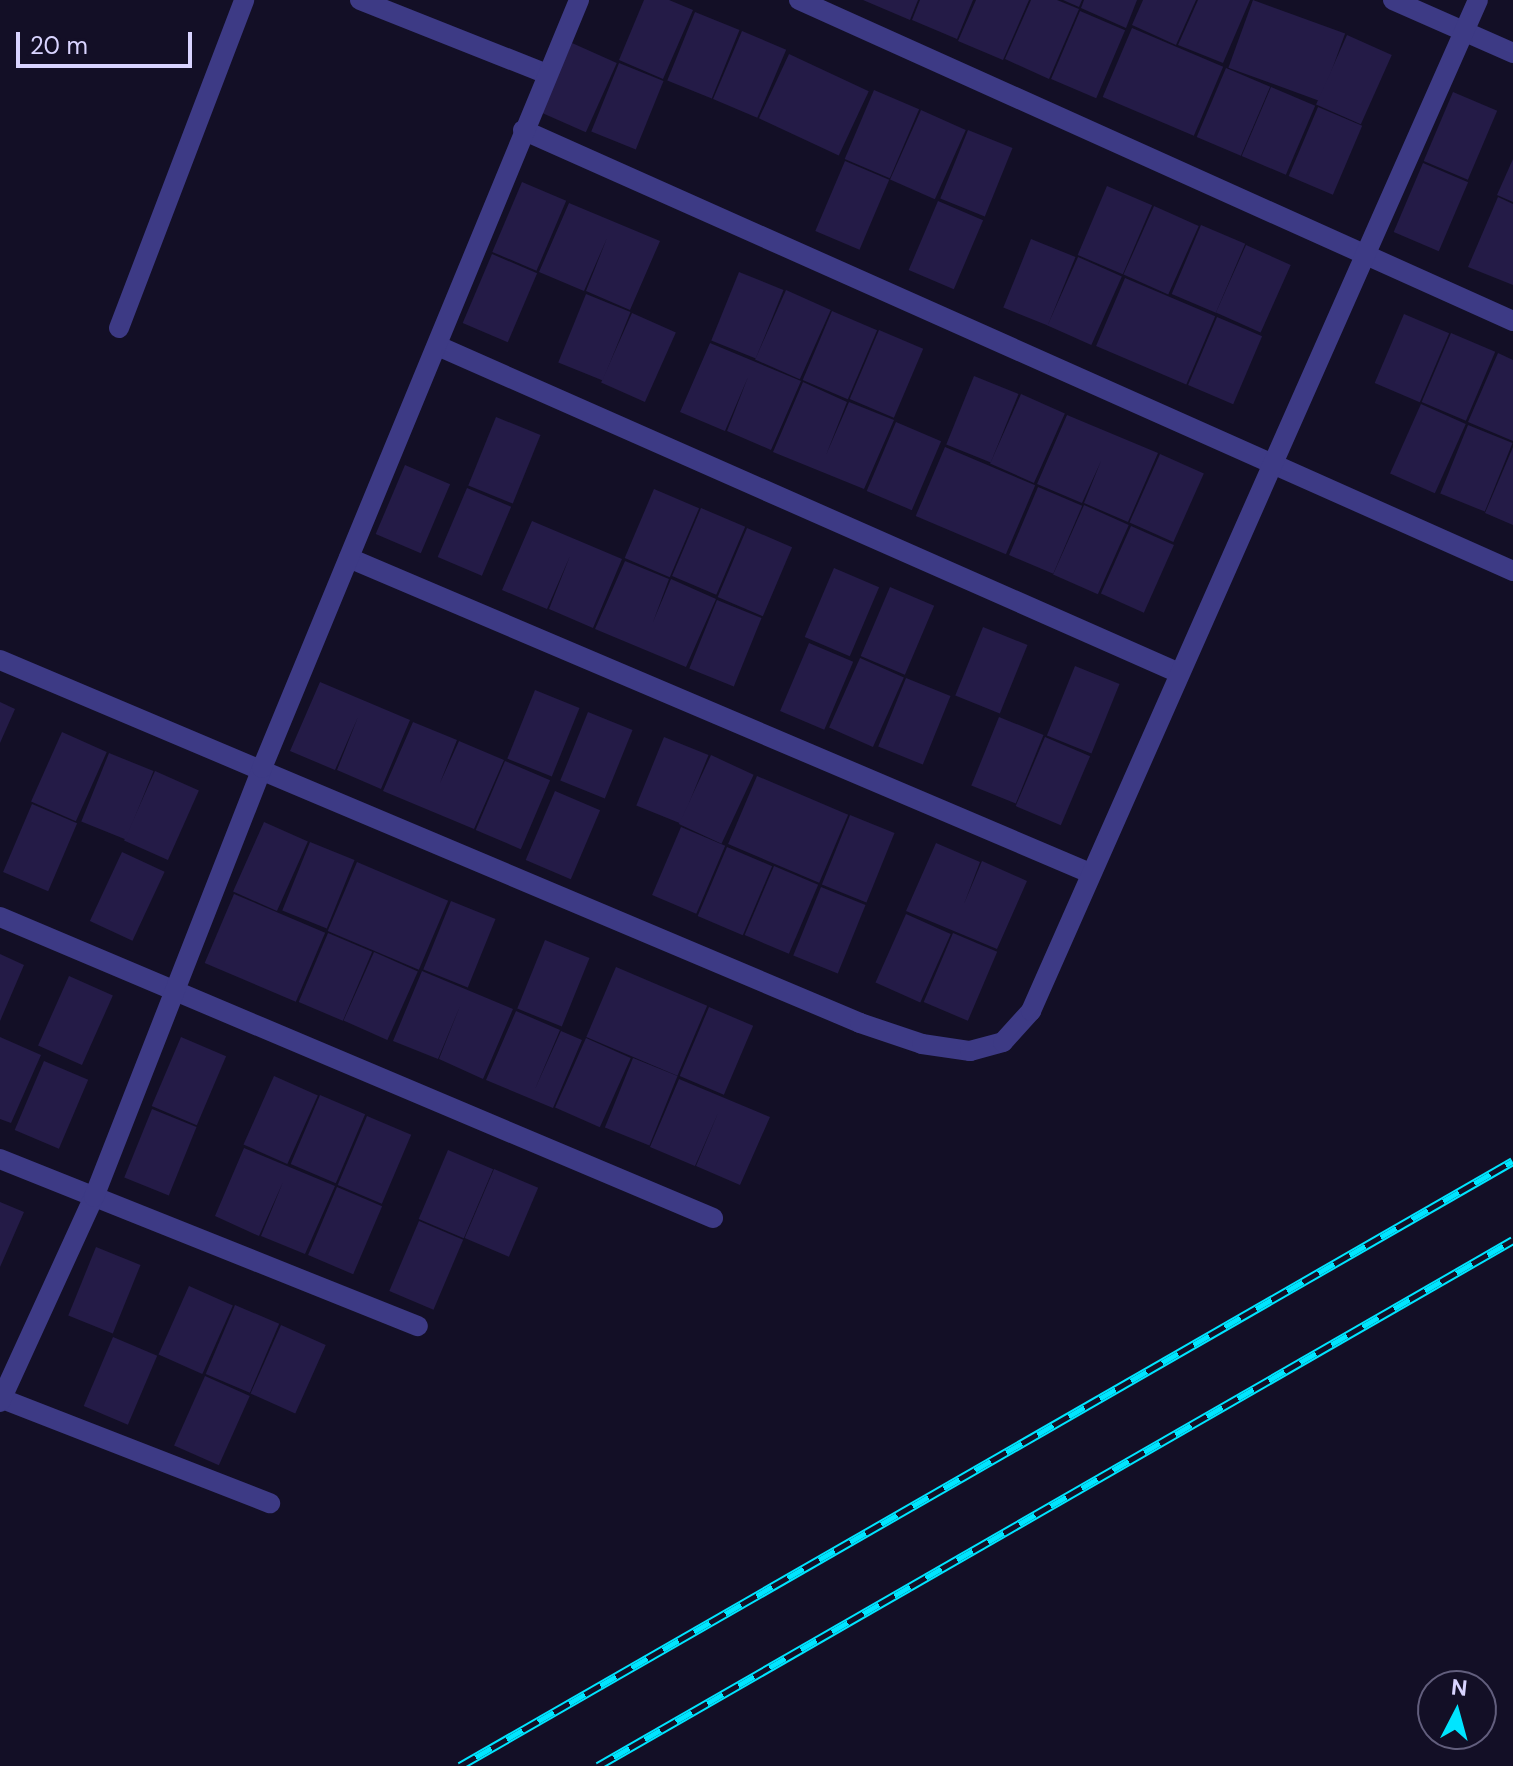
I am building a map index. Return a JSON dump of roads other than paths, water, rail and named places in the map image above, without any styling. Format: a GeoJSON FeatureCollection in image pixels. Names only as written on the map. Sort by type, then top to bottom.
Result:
{"type":"FeatureCollection","features":[{"type":"Feature","properties":{"kind":"street"},"geometry":{"type":"LineString","coordinates":[[119,328],[244,0]]}},
{"type":"Feature","properties":{"kind":"street"},"geometry":{"type":"LineString","coordinates":[[360,0],[547,74]]}},
{"type":"Feature","properties":{"kind":"street"},"geometry":{"type":"LineString","coordinates":[[270,1503],[0,1400],[94,1197],[262,768],[579,0]]}},
{"type":"Feature","properties":{"kind":"street"},"geometry":{"type":"LineString","coordinates":[[799,0],[1513,321]]}},
{"type":"Feature","properties":{"kind":"street"},"geometry":{"type":"LineString","coordinates":[[1393,0],[1513,53]]}},
{"type":"Feature","properties":{"kind":"street"},"geometry":{"type":"LineString","coordinates":[[0,660],[860,1023],[922,1044],[970,1051],[1003,1042],[1031,1011],[1478,0]]}},
{"type":"Feature","properties":{"kind":"street"},"geometry":{"type":"LineString","coordinates":[[523,130],[1513,571]]}},
{"type":"Feature","properties":{"kind":"street"},"geometry":{"type":"LineString","coordinates":[[438,346],[1179,673]]}},
{"type":"Feature","properties":{"kind":"street"},"geometry":{"type":"LineString","coordinates":[[349,558],[1090,873]]}},
{"type":"Feature","properties":{"kind":"street"},"geometry":{"type":"LineString","coordinates":[[0,917],[713,1218]]}},
{"type":"Feature","properties":{"kind":"street"},"geometry":{"type":"LineString","coordinates":[[0,1159],[418,1326]]}},
{"type":"Feature","properties":{"kind":"railway"},"geometry":{"type":"LineString","coordinates":[[460,1766],[1513,1161]]}},
{"type":"Feature","properties":{"kind":"railway"},"geometry":{"type":"LineString","coordinates":[[598,1766],[1513,1240]]}}]}
